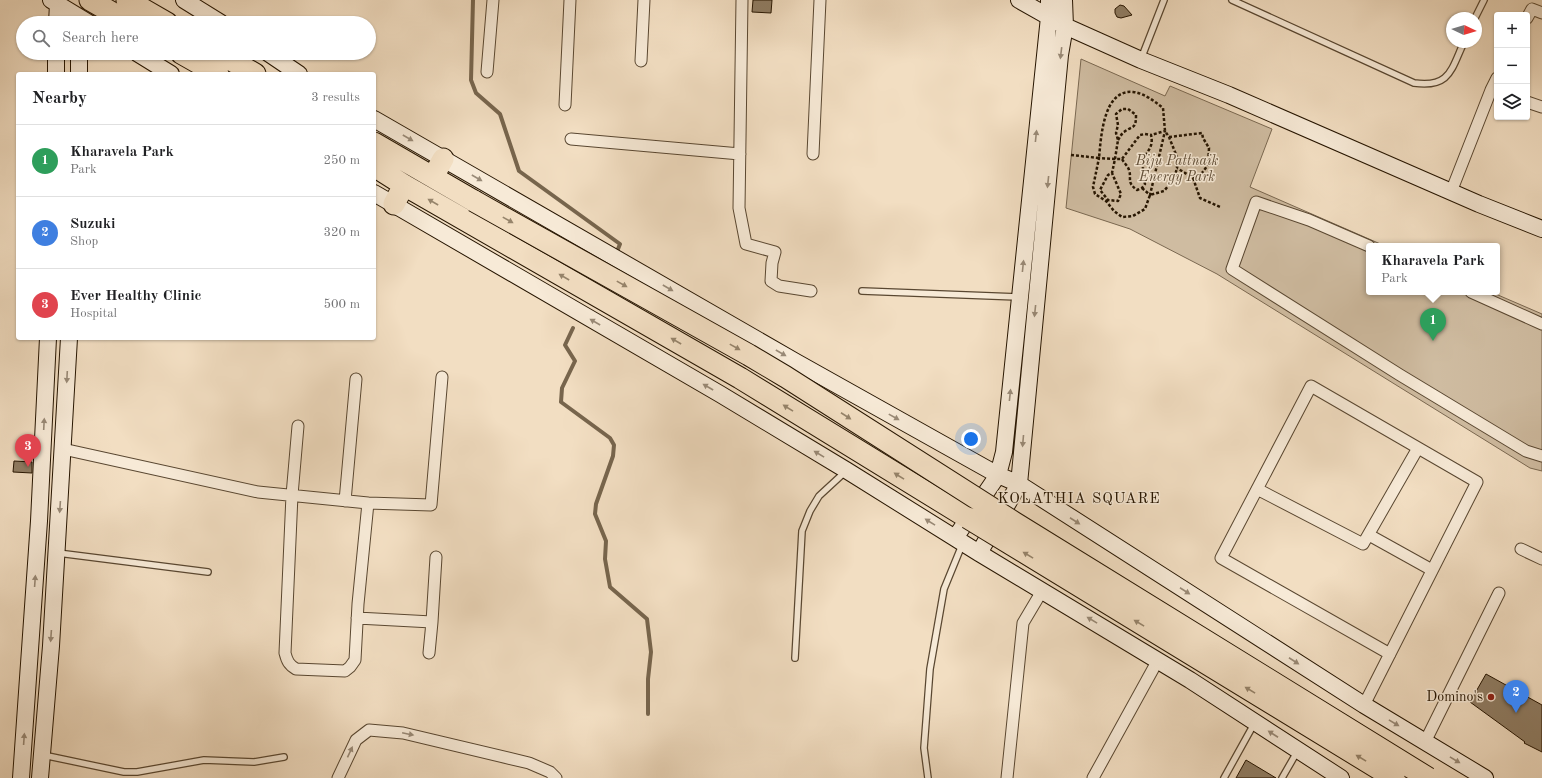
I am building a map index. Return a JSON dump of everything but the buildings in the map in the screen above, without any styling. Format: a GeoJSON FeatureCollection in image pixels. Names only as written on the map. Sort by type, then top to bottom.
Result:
{"type":"FeatureCollection","features":[{"type":"Feature","properties":{"kind":"highway"},"geometry":{"type":"LineString","coordinates":[[127,0],[155,16]]}},
{"type":"Feature","properties":{"kind":"highway"},"geometry":{"type":"LineString","coordinates":[[193,60],[209,69]]}},
{"type":"Feature","properties":{"kind":"highway"},"geometry":{"type":"LineString","coordinates":[[231,60],[252,72]]}},
{"type":"Feature","properties":{"kind":"highway"},"geometry":{"type":"LineString","coordinates":[[376,144],[786,377],[1022,527],[1428,778]]}},
{"type":"Feature","properties":{"kind":"highway"},"geometry":{"type":"LineString","coordinates":[[433,177],[443,159]]}},
{"type":"Feature","properties":{"kind":"highway"},"geometry":{"type":"LineString","coordinates":[[376,167],[404,185],[740,378],[1394,778]]}},
{"type":"Feature","properties":{"kind":"highway"},"geometry":{"type":"LineString","coordinates":[[394,204],[404,185]]}},
{"type":"Feature","properties":{"kind":"street"},"geometry":{"type":"LineString","coordinates":[[487,72],[493,0]]}},
{"type":"Feature","properties":{"kind":"street"},"geometry":{"type":"LineString","coordinates":[[565,105],[570,0]]}},
{"type":"Feature","properties":{"kind":"street"},"geometry":{"type":"LineString","coordinates":[[641,61],[644,0]]}},
{"type":"Feature","properties":{"kind":"street"},"geometry":{"type":"LineString","coordinates":[[742,0],[739,208],[746,244],[775,252],[772,264],[771,281],[779,286],[811,291]]}},
{"type":"Feature","properties":{"kind":"street"},"geometry":{"type":"LineString","coordinates":[[813,154],[820,0]]}},
{"type":"Feature","properties":{"kind":"street"},"geometry":{"type":"LineString","coordinates":[[1019,0],[1065,26],[1141,60],[1229,95],[1451,192],[1542,229]]}},
{"type":"Feature","properties":{"kind":"street"},"geometry":{"type":"LineString","coordinates":[[959,540],[998,475],[1004,452],[1049,17],[1049,0]]}},
{"type":"Feature","properties":{"kind":"street"},"geometry":{"type":"LineString","coordinates":[[979,553],[1019,484],[1060,55],[1065,26],[1064,0]]}},
{"type":"Feature","properties":{"kind":"street"},"geometry":{"type":"LineString","coordinates":[[190,1],[211,16]]}},
{"type":"Feature","properties":{"kind":"street"},"geometry":{"type":"LineString","coordinates":[[54,2],[85,16]]}},
{"type":"Feature","properties":{"kind":"street"},"geometry":{"type":"LineString","coordinates":[[54,2],[56,16]]}},
{"type":"Feature","properties":{"kind":"street"},"geometry":{"type":"LineString","coordinates":[[1530,13],[1532,10],[1542,13]]}},
{"type":"Feature","properties":{"kind":"street"},"geometry":{"type":"LineString","coordinates":[[56,60],[56,72]]}},
{"type":"Feature","properties":{"kind":"street"},"geometry":{"type":"LineString","coordinates":[[79,60],[79,72]]}},
{"type":"Feature","properties":{"kind":"street"},"geometry":{"type":"LineString","coordinates":[[148,60],[168,72]]}},
{"type":"Feature","properties":{"kind":"street"},"geometry":{"type":"LineString","coordinates":[[279,60],[297,72]]}},
{"type":"Feature","properties":{"kind":"street"},"geometry":{"type":"LineString","coordinates":[[1451,192],[1494,91]]}},
{"type":"Feature","properties":{"kind":"street"},"geometry":{"type":"LineString","coordinates":[[1530,103],[1542,107]]}},
{"type":"Feature","properties":{"kind":"street"},"geometry":{"type":"LineString","coordinates":[[376,120],[796,362],[998,475],[1019,484],[1364,705],[1485,778]]}},
{"type":"Feature","properties":{"kind":"street"},"geometry":{"type":"LineString","coordinates":[[571,139],[740,154]]}},
{"type":"Feature","properties":{"kind":"street"},"geometry":{"type":"LineString","coordinates":[[376,194],[720,394],[846,470],[979,553],[1158,660],[1341,778]]}},
{"type":"Feature","properties":{"kind":"street"},"geometry":{"type":"LineString","coordinates":[[1366,245],[1309,220],[1256,202],[1232,269],[1526,451],[1542,456]]}},
{"type":"Feature","properties":{"kind":"street"},"geometry":{"type":"LineString","coordinates":[[1478,295],[1542,324]]}},
{"type":"Feature","properties":{"kind":"street"},"geometry":{"type":"LineString","coordinates":[[22,778],[39,521],[48,340]]}},
{"type":"Feature","properties":{"kind":"street"},"geometry":{"type":"LineString","coordinates":[[40,778],[57,553],[69,340]]}},
{"type":"Feature","properties":{"kind":"street"},"geometry":{"type":"LineString","coordinates":[[63,449],[258,492],[368,504],[431,505],[442,377]]}},
{"type":"Feature","properties":{"kind":"street"},"geometry":{"type":"LineString","coordinates":[[345,501],[356,379]]}},
{"type":"Feature","properties":{"kind":"street"},"geometry":{"type":"LineString","coordinates":[[1364,705],[1390,654],[1432,570],[1477,482],[1312,386],[1221,558],[1390,654]]}},
{"type":"Feature","properties":{"kind":"street"},"geometry":{"type":"LineString","coordinates":[[298,426],[292,495],[284,636],[284,653],[286,661],[290,666],[296,669],[345,671],[355,660],[357,618],[368,504]]}},
{"type":"Feature","properties":{"kind":"street"},"geometry":{"type":"LineString","coordinates":[[1257,489],[1363,544],[1418,448]]}},
{"type":"Feature","properties":{"kind":"street"},"geometry":{"type":"LineString","coordinates":[[1369,535],[1432,570]]}},
{"type":"Feature","properties":{"kind":"street"},"geometry":{"type":"LineString","coordinates":[[1521,549],[1542,559]]}},
{"type":"Feature","properties":{"kind":"street"},"geometry":{"type":"LineString","coordinates":[[429,653],[436,557]]}},
{"type":"Feature","properties":{"kind":"street"},"geometry":{"type":"LineString","coordinates":[[1007,778],[1023,623],[1042,590]]}},
{"type":"Feature","properties":{"kind":"street"},"geometry":{"type":"LineString","coordinates":[[1425,742],[1499,593]]}},
{"type":"Feature","properties":{"kind":"street"},"geometry":{"type":"LineString","coordinates":[[357,618],[432,622]]}},
{"type":"Feature","properties":{"kind":"street"},"geometry":{"type":"LineString","coordinates":[[1094,778],[1158,660]]}},
{"type":"Feature","properties":{"kind":"street"},"geometry":{"type":"LineString","coordinates":[[338,778],[356,740],[369,730],[403,733],[529,763],[550,772],[556,778]]}},
{"type":"Feature","properties":{"kind":"lane"},"geometry":{"type":"LineString","coordinates":[[1141,60],[1164,0]]}},
{"type":"Feature","properties":{"kind":"lane"},"geometry":{"type":"LineString","coordinates":[[1232,0],[1414,82],[1427,84],[1438,82],[1448,76],[1461,48]]}},
{"type":"Feature","properties":{"kind":"lane"},"geometry":{"type":"LineString","coordinates":[[1478,12],[1484,0]]}},
{"type":"Feature","properties":{"kind":"lane"},"geometry":{"type":"LineString","coordinates":[[862,291],[1020,297]]}},
{"type":"Feature","properties":{"kind":"lane"},"geometry":{"type":"LineString","coordinates":[[795,658],[802,531],[810,510],[820,496],[846,470]]}},
{"type":"Feature","properties":{"kind":"lane"},"geometry":{"type":"LineString","coordinates":[[928,778],[924,748],[930,669],[944,589],[959,540]]}},
{"type":"Feature","properties":{"kind":"lane"},"geometry":{"type":"LineString","coordinates":[[57,553],[208,572]]}},
{"type":"Feature","properties":{"kind":"lane"},"geometry":{"type":"LineString","coordinates":[[1224,778],[1255,722]]}},
{"type":"Feature","properties":{"kind":"lane"},"geometry":{"type":"LineString","coordinates":[[1282,778],[1298,750]]}},
{"type":"Feature","properties":{"kind":"lane"},"geometry":{"type":"LineString","coordinates":[[42,755],[124,772],[137,772],[204,760],[254,762],[284,757]]}},
{"type":"Feature","properties":{"kind":"path"},"geometry":{"type":"LineString","coordinates":[[1132,92],[1149,98],[1163,108],[1165,131],[1150,196],[1145,209],[1133,216],[1122,217],[1114,212],[1106,202],[1095,194],[1092,187],[1098,158],[1101,135],[1108,107],[1118,96],[1132,92]]}},
{"type":"Feature","properties":{"kind":"path"},"geometry":{"type":"LineString","coordinates":[[1112,173],[1108,176],[1100,190],[1108,200],[1118,200],[1121,194],[1112,173],[1118,140],[1116,134],[1118,125],[1116,114],[1122,109],[1128,109],[1136,115],[1136,123],[1131,129],[1124,132],[1118,140]]}},
{"type":"Feature","properties":{"kind":"path"},"geometry":{"type":"LineString","coordinates":[[1122,159],[1140,135],[1151,135],[1165,131]]}},
{"type":"Feature","properties":{"kind":"path"},"geometry":{"type":"LineString","coordinates":[[1150,196],[1164,191],[1174,178],[1177,168],[1177,157],[1165,131]]}},
{"type":"Feature","properties":{"kind":"path"},"geometry":{"type":"LineString","coordinates":[[1169,137],[1202,133],[1203,138],[1209,148],[1208,164],[1202,173],[1193,178]]}},
{"type":"Feature","properties":{"kind":"path"},"geometry":{"type":"LineString","coordinates":[[1122,159],[1130,170],[1129,179],[1132,186],[1137,190],[1142,188],[1145,184],[1143,173],[1145,158],[1151,148],[1151,135]]}},
{"type":"Feature","properties":{"kind":"path"},"geometry":{"type":"LineString","coordinates":[[1071,155],[1122,159]]}},
{"type":"Feature","properties":{"kind":"path"},"geometry":{"type":"LineString","coordinates":[[1177,168],[1193,178],[1200,198],[1220,208]]}},
{"type":"Feature","properties":{"kind":"path"},"geometry":{"type":"LineString","coordinates":[[1142,188],[1150,196]]}},
{"type":"Feature","properties":{"kind":"green space","name":"Biju Pattnaik Energy Park"},"geometry":{"type":"Polygon","coordinates":[[[1081,59],[1165,96],[1170,86],[1272,129],[1250,187],[1378,243],[1366,243],[1366,295],[1498,295],[1542,314],[1542,471],[1530,468],[1217,274],[1130,229],[1066,208],[1081,59]]]}},
{"type":"Feature","properties":{"kind":"waterway"},"geometry":{"type":"LineString","coordinates":[[473,0],[471,80],[476,93],[500,114],[519,171],[620,244],[616,254]]}},
{"type":"Feature","properties":{"kind":"waterway"},"geometry":{"type":"LineString","coordinates":[[573,328],[565,345],[575,361],[562,388],[561,402],[610,438],[614,445],[613,456],[596,504],[595,514],[606,541],[605,559],[610,587],[647,619],[651,652],[648,679],[648,714]]}},
{"type":"Feature","properties":{"kind":"place","name":"Kharavela Park"},"geometry":{"type":"Point","coordinates":[1433,341]}},
{"type":"Feature","properties":{"kind":"place","name":"Ever Healthy Clinic"},"geometry":{"type":"Point","coordinates":[28,467]}},
{"type":"Feature","properties":{"kind":"place","name":"Domino's"},"geometry":{"type":"Point","coordinates":[1491,697]}},
{"type":"Feature","properties":{"kind":"place","name":"Suzuki"},"geometry":{"type":"Point","coordinates":[1516,713]}},
{"type":"Feature","properties":{"kind":"district","name":"KOLATHIA SQUARE"},"geometry":{"type":"Point","coordinates":[1079,499]}}]}
